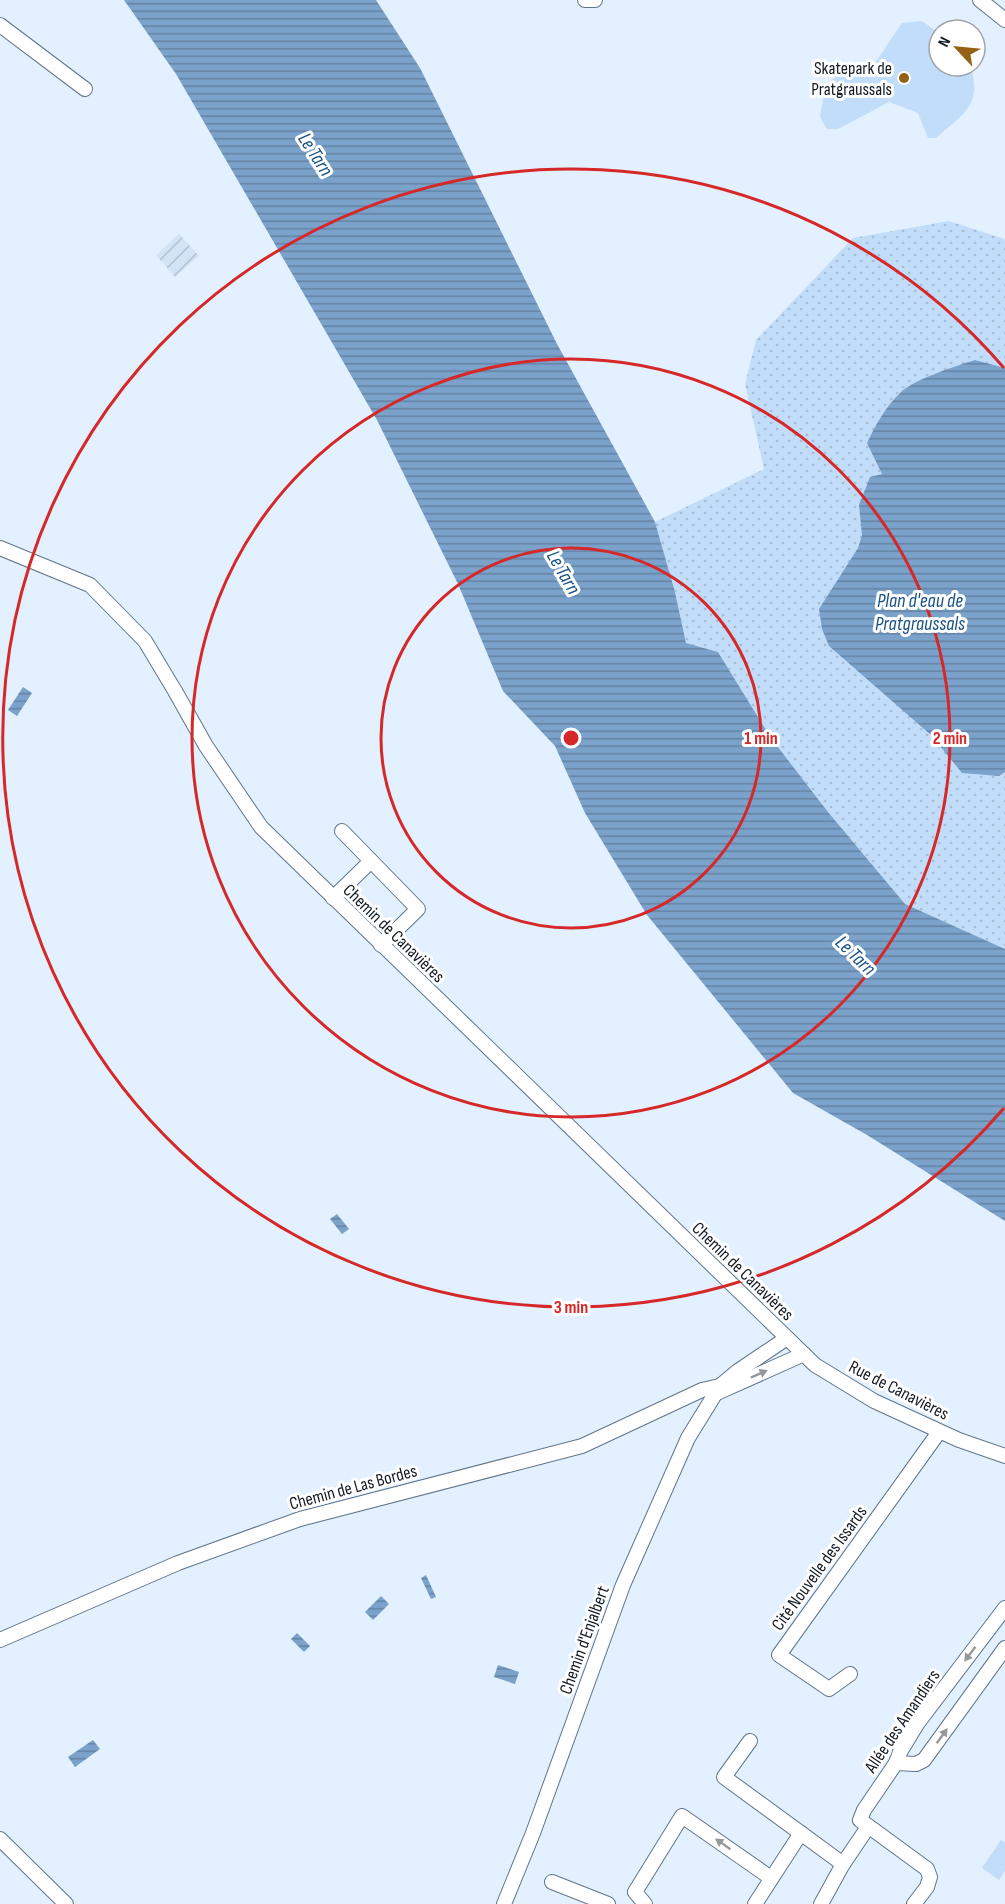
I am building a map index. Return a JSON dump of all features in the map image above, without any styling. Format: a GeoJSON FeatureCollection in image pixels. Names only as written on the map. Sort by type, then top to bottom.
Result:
{"type":"FeatureCollection","features":[{"type":"Feature","properties":{"kind":"street"},"geometry":{"type":"LineString","coordinates":[[585,0],[595,0]]}},
{"type":"Feature","properties":{"kind":"street"},"geometry":{"type":"LineString","coordinates":[[980,0],[1005,20]]}},
{"type":"Feature","properties":{"kind":"street"},"geometry":{"type":"LineString","coordinates":[[0,25],[85,89]]}},
{"type":"Feature","properties":{"kind":"street","name":"Chemin de Canavières"},"geometry":{"type":"LineString","coordinates":[[0,548],[90,585],[145,642],[206,746],[261,826],[787,1338]]}},
{"type":"Feature","properties":{"kind":"street"},"geometry":{"type":"LineString","coordinates":[[342,831],[418,909],[381,945]]}},
{"type":"Feature","properties":{"kind":"street"},"geometry":{"type":"LineString","coordinates":[[333,898],[371,861]]}},
{"type":"Feature","properties":{"kind":"street","name":"Rue de Canavières"},"geometry":{"type":"LineString","coordinates":[[787,1338],[815,1365],[874,1401],[939,1432],[1005,1456]]}},
{"type":"Feature","properties":{"kind":"street","name":"Chemin d'Enjalbert"},"geometry":{"type":"LineString","coordinates":[[504,1904],[533,1833],[623,1585],[688,1437],[717,1390],[738,1371],[787,1338]]}},
{"type":"Feature","properties":{"kind":"street"},"geometry":{"type":"LineString","coordinates":[[717,1390],[804,1354]]}},
{"type":"Feature","properties":{"kind":"street","name":"Chemin de Las Bordes"},"geometry":{"type":"LineString","coordinates":[[0,1640],[178,1563],[300,1519],[582,1446],[702,1390],[717,1390]]}},
{"type":"Feature","properties":{"kind":"street","name":"Cité Nouvelle des Issards"},"geometry":{"type":"LineString","coordinates":[[850,1674],[829,1689],[779,1655],[939,1432]]}},
{"type":"Feature","properties":{"kind":"street","name":"Allée des Amandiers"},"geometry":{"type":"LineString","coordinates":[[868,1827],[861,1820],[864,1810],[897,1763],[900,1752],[918,1724],[1005,1608]]}},
{"type":"Feature","properties":{"kind":"street"},"geometry":{"type":"LineString","coordinates":[[897,1763],[916,1764],[924,1760],[1005,1648]]}},
{"type":"Feature","properties":{"kind":"street"},"geometry":{"type":"LineString","coordinates":[[750,1741],[724,1777],[843,1864]]}},
{"type":"Feature","properties":{"kind":"street"},"geometry":{"type":"LineString","coordinates":[[627,1904],[682,1816],[771,1878]]}},
{"type":"Feature","properties":{"kind":"street"},"geometry":{"type":"LineString","coordinates":[[821,1904],[843,1864],[868,1827],[927,1869],[930,1877],[927,1887],[914,1904]]}},
{"type":"Feature","properties":{"kind":"street"},"geometry":{"type":"LineString","coordinates":[[755,1904],[801,1833]]}},
{"type":"Feature","properties":{"kind":"street"},"geometry":{"type":"LineString","coordinates":[[0,1839],[66,1904]]}},
{"type":"Feature","properties":{"kind":"street"},"geometry":{"type":"LineString","coordinates":[[552,1882],[609,1904]]}},
{"type":"Feature","properties":{"kind":"street"},"geometry":{"type":"LineString","coordinates":[[635,1892],[645,1904]]}},
{"type":"Feature","properties":{"kind":"shaded area","name":"Skatepark de Pratgraussals"},"geometry":{"type":"Polygon","coordinates":[[[922,21],[927,25],[927,78],[974,78],[974,90],[968,108],[936,138],[928,138],[918,113],[889,102],[838,129],[827,129],[820,117],[826,91],[833,78],[873,66],[902,23],[922,21]]]}},
{"type":"Feature","properties":{"kind":"shaded area"},"geometry":{"type":"Polygon","coordinates":[[[949,221],[1005,239],[1005,949],[905,904],[828,812],[771,738],[718,652],[686,643],[675,592],[655,522],[764,469],[745,384],[756,340],[853,238],[949,221]]]}},
{"type":"Feature","properties":{"kind":"shaded area"},"geometry":{"type":"Polygon","coordinates":[[[179,234],[199,256],[175,277],[156,255],[179,234]]]}},
{"type":"Feature","properties":{"kind":"shaded area"},"geometry":{"type":"Polygon","coordinates":[[[1001,1840],[1005,1842],[1005,1871],[999,1880],[982,1868],[1001,1840]]]}},
{"type":"Feature","properties":{"kind":"water","name":"Le Tarn"},"geometry":{"type":"Polygon","coordinates":[[[124,0],[376,0],[420,68],[557,344],[655,522],[675,592],[686,643],[718,652],[771,738],[828,812],[905,904],[1005,949],[1005,1221],[867,1135],[793,1093],[647,915],[585,813],[555,746],[503,691],[458,584],[377,420],[176,74],[124,0]]]}},
{"type":"Feature","properties":{"kind":"water","name":"Plan d'eau de Pratgraussals"},"geometry":{"type":"Polygon","coordinates":[[[975,360],[1005,368],[1005,772],[999,776],[962,773],[931,735],[829,646],[822,629],[819,609],[858,548],[862,535],[859,505],[870,477],[882,474],[867,443],[882,416],[896,397],[907,387],[936,373],[975,360]]]}},
{"type":"Feature","properties":{"kind":"water"},"geometry":{"type":"Polygon","coordinates":[[[23,687],[32,693],[17,716],[8,710],[23,687]]]}},
{"type":"Feature","properties":{"kind":"water"},"geometry":{"type":"Polygon","coordinates":[[[337,1214],[349,1229],[342,1234],[330,1219],[337,1214]]]}},
{"type":"Feature","properties":{"kind":"water"},"geometry":{"type":"Polygon","coordinates":[[[426,1575],[436,1597],[431,1599],[421,1578],[426,1575]]]}},
{"type":"Feature","properties":{"kind":"water"},"geometry":{"type":"Polygon","coordinates":[[[381,1596],[389,1604],[373,1620],[365,1612],[381,1596]]]}},
{"type":"Feature","properties":{"kind":"water"},"geometry":{"type":"Polygon","coordinates":[[[297,1633],[310,1646],[304,1652],[291,1639],[297,1633]]]}},
{"type":"Feature","properties":{"kind":"water"},"geometry":{"type":"Polygon","coordinates":[[[498,1665],[519,1672],[515,1684],[494,1677],[498,1665]]]}},
{"type":"Feature","properties":{"kind":"water"},"geometry":{"type":"Polygon","coordinates":[[[93,1740],[100,1749],[75,1767],[68,1757],[93,1740]]]}},
{"type":"Feature","properties":{"kind":"place","name":"Skatepark de Pratgraussals"},"geometry":{"type":"Point","coordinates":[904,78]}}]}
